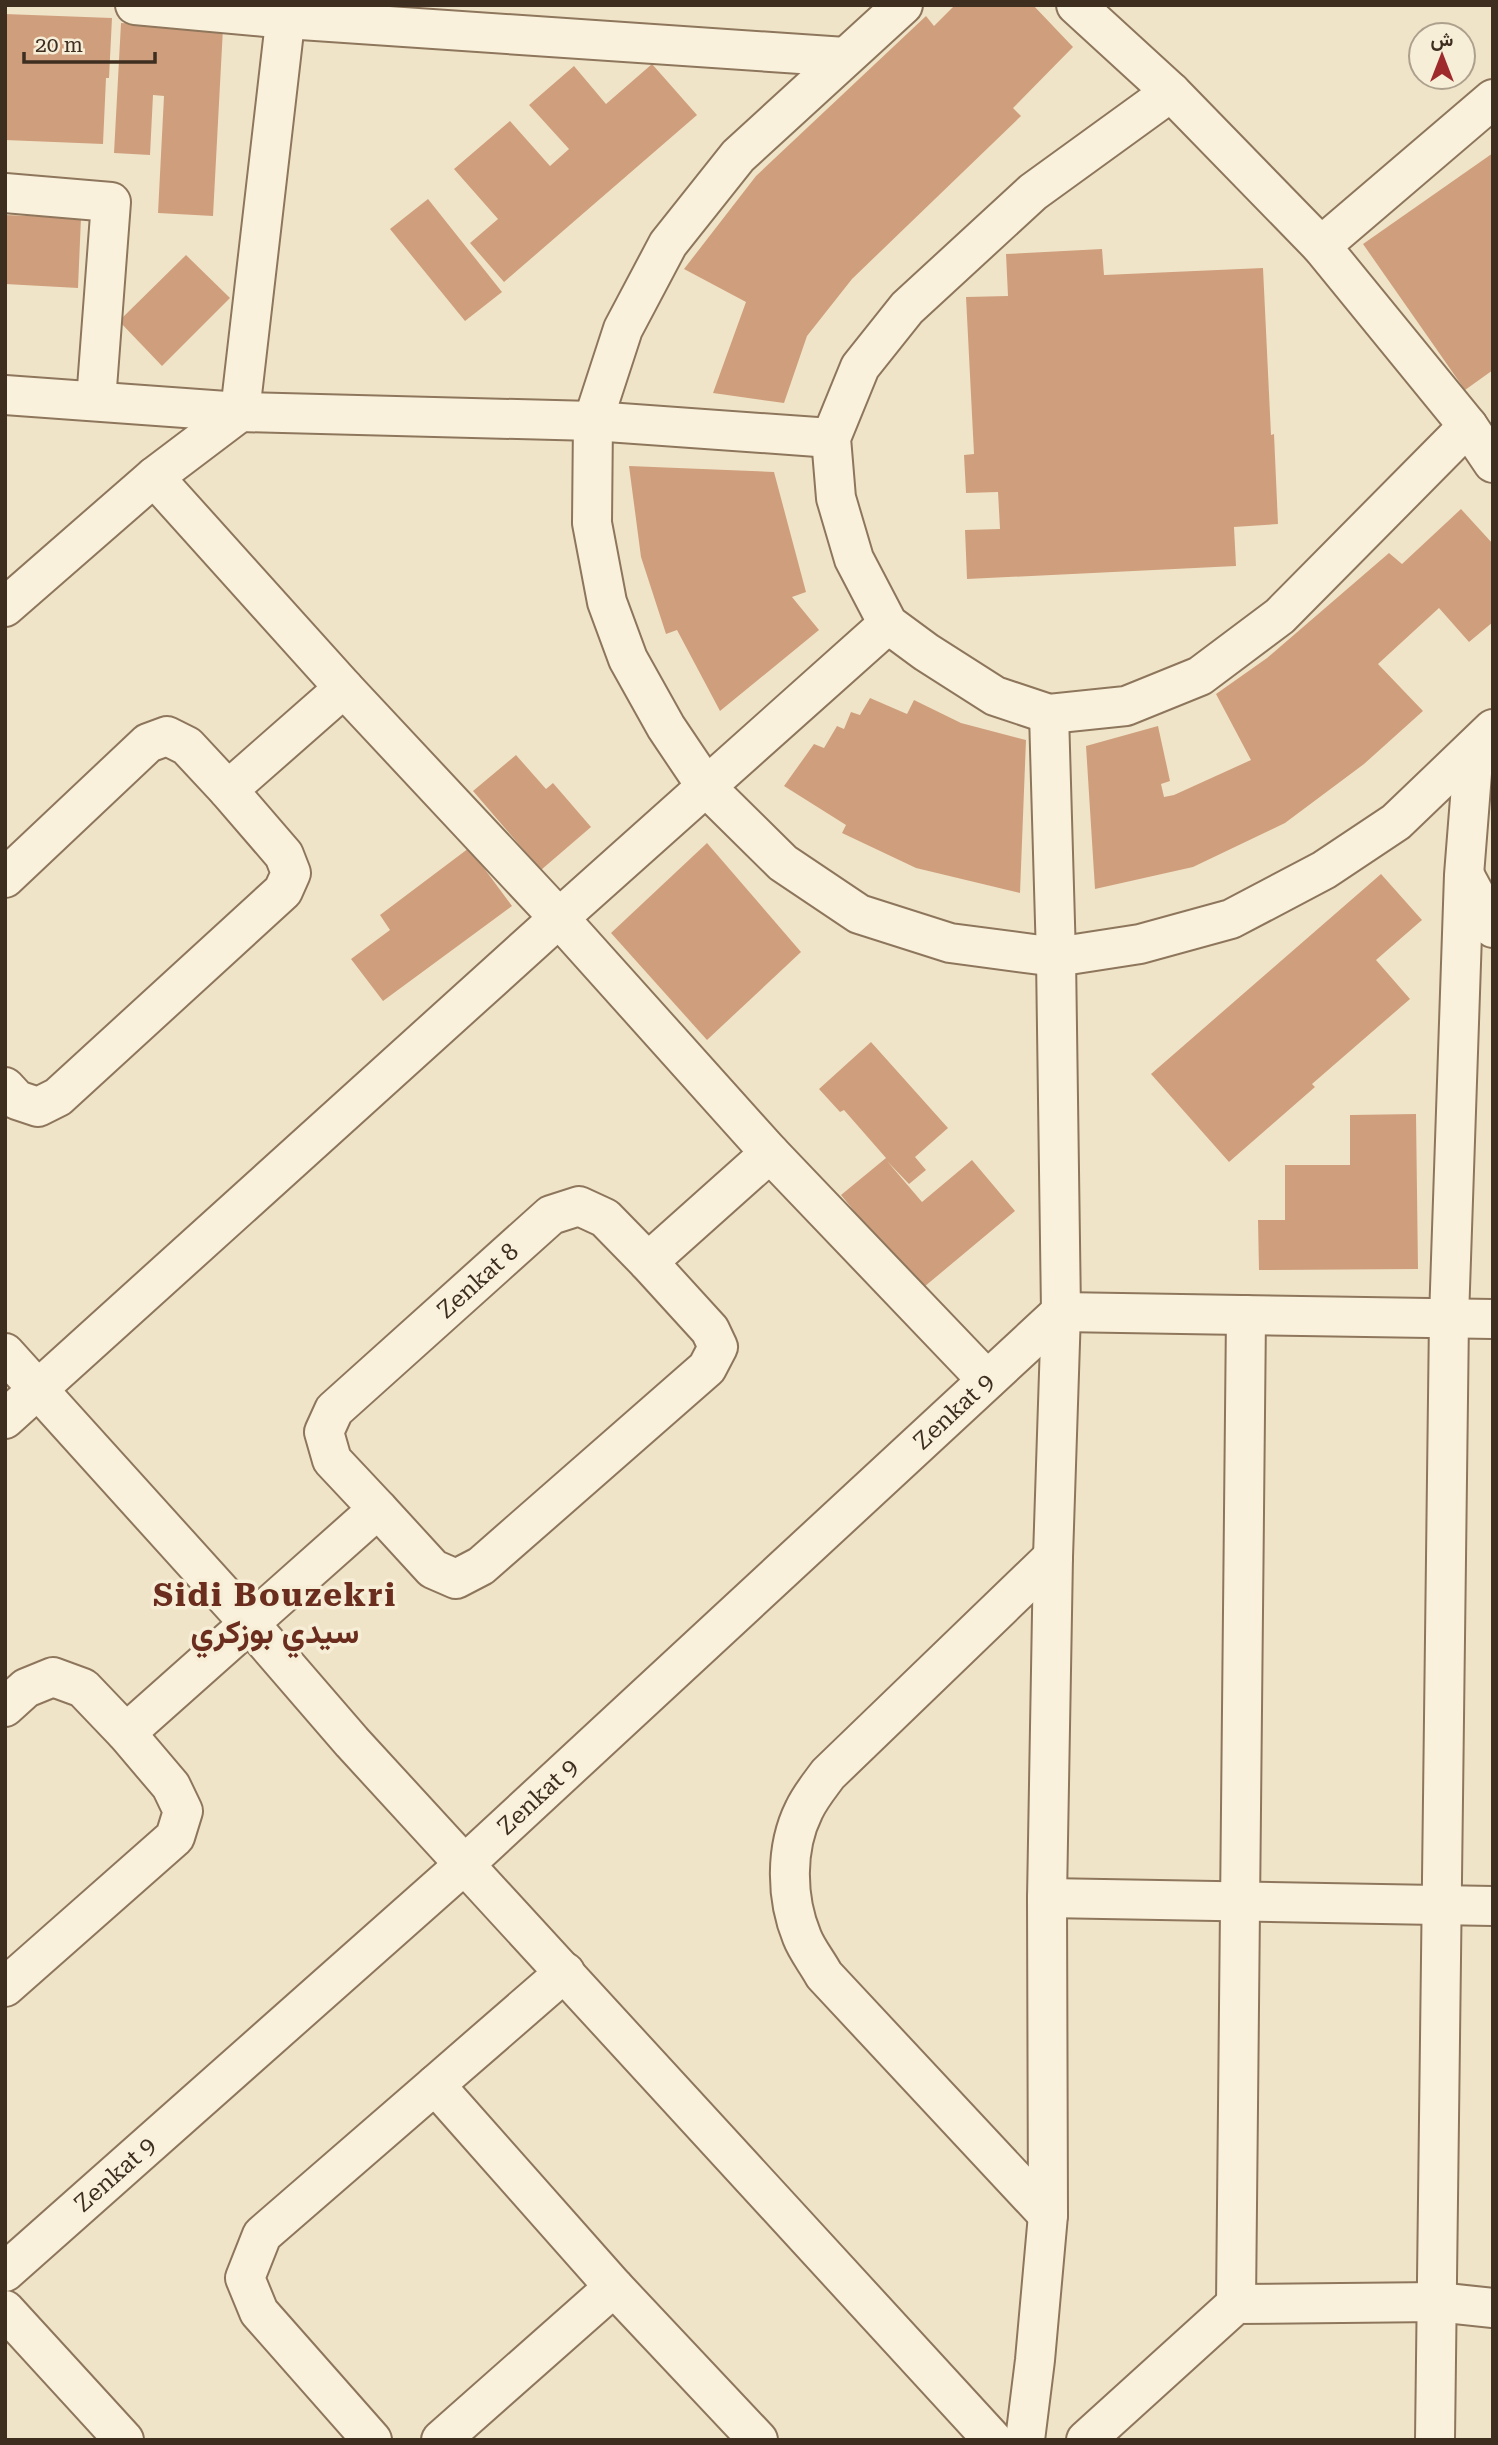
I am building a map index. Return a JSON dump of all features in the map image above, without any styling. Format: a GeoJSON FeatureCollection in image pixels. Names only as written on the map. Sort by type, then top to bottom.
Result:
{"type":"FeatureCollection","features":[{"type":"Feature","properties":{"kind":"street"},"geometry":{"type":"LineString","coordinates":[[135,5],[525,20],[845,57]]}},
{"type":"Feature","properties":{"kind":"street"},"geometry":{"type":"LineString","coordinates":[[903,5],[738,156],[668,244],[623,329],[593,421],[593,523],[607,602],[634,671],[666,727],[707,788],[783,863],[859,915],[950,943],[1056,957],[1140,944],[1231,919],[1324,870],[1396,822],[1484,738]]}},
{"type":"Feature","properties":{"kind":"street"},"geometry":{"type":"LineString","coordinates":[[1076,5],[1171,92],[1321,246],[1468,426],[1493,463]]}},
{"type":"Feature","properties":{"kind":"street"},"geometry":{"type":"LineString","coordinates":[[5,607],[154,477],[240,412],[286,12]]}},
{"type":"Feature","properties":{"kind":"street"},"geometry":{"type":"LineString","coordinates":[[1171,92],[1034,192],[907,308],[860,367],[831,438],[836,498],[854,559],[888,624],[926,652],[995,695],[1049,714],[1126,706],[1200,676],[1280,617],[1468,426]]}},
{"type":"Feature","properties":{"kind":"street"},"geometry":{"type":"LineString","coordinates":[[1321,246],[1493,99]]}},
{"type":"Feature","properties":{"kind":"street"},"geometry":{"type":"LineString","coordinates":[[5,193],[111,202],[96,401]]}},
{"type":"Feature","properties":{"kind":"street"},"geometry":{"type":"LineString","coordinates":[[5,395],[240,412],[593,421],[831,438]]}},
{"type":"Feature","properties":{"kind":"street"},"geometry":{"type":"LineString","coordinates":[[154,477],[344,688],[559,918],[770,1153],[988,1380]]}},
{"type":"Feature","properties":{"kind":"street"},"geometry":{"type":"LineString","coordinates":[[5,1419],[888,624]]}},
{"type":"Feature","properties":{"kind":"street"},"geometry":{"type":"LineString","coordinates":[[228,790],[344,688]]}},
{"type":"Feature","properties":{"kind":"street"},"geometry":{"type":"LineString","coordinates":[[1025,2440],[1048,2215],[1047,1898],[1053,1557],[1061,1312],[1056,957],[1049,714]]}},
{"type":"Feature","properties":{"kind":"street"},"geometry":{"type":"LineString","coordinates":[[5,878],[148,743],[167,736],[187,746],[228,790],[284,855],[291,873],[283,891],[58,1097],[38,1107],[17,1100],[5,1087]]}},
{"type":"Feature","properties":{"kind":"street"},"geometry":{"type":"LineString","coordinates":[[1435,2440],[1449,1318],[1464,875],[1484,738]]}},
{"type":"Feature","properties":{"kind":"street"},"geometry":{"type":"LineString","coordinates":[[1464,875],[1493,928]]}},
{"type":"Feature","properties":{"kind":"street"},"geometry":{"type":"LineString","coordinates":[[648,1262],[770,1153]]}},
{"type":"Feature","properties":{"kind":"street","name":"Zenkat 8"},"geometry":{"type":"LineString","coordinates":[[579,1206],[597,1214],[605,1218],[648,1262],[710,1330],[718,1347],[707,1368],[481,1566],[456,1579],[433,1569],[332,1460],[324,1432],[334,1410],[551,1215],[579,1206]]}},
{"type":"Feature","properties":{"kind":"street"},"geometry":{"type":"LineString","coordinates":[[1061,1312],[1493,1319]]}},
{"type":"Feature","properties":{"kind":"street","name":"Zenkat 9"},"geometry":{"type":"LineString","coordinates":[[5,2272],[465,1864],[1061,1312]]}},
{"type":"Feature","properties":{"kind":"street"},"geometry":{"type":"LineString","coordinates":[[1236,2304],[1246,1315]]}},
{"type":"Feature","properties":{"kind":"street"},"geometry":{"type":"LineString","coordinates":[[5,1353],[250,1624],[352,1742],[992,2440]]}},
{"type":"Feature","properties":{"kind":"street"},"geometry":{"type":"LineString","coordinates":[[126,1733],[378,1509]]}},
{"type":"Feature","properties":{"kind":"street"},"geometry":{"type":"LineString","coordinates":[[1048,2215],[824,1975],[802,1938],[793,1903],[790,1866],[794,1833],[805,1808],[828,1774],[1053,1557]]}},
{"type":"Feature","properties":{"kind":"street"},"geometry":{"type":"LineString","coordinates":[[5,1707],[26,1688],[53,1676],[83,1688],[171,1786],[183,1811],[175,1837],[5,1987]]}},
{"type":"Feature","properties":{"kind":"street"},"geometry":{"type":"LineString","coordinates":[[1047,1898],[1493,1906]]}},
{"type":"Feature","properties":{"kind":"street"},"geometry":{"type":"LineString","coordinates":[[372,2440],[259,2312],[245,2278],[262,2235],[565,1972]]}},
{"type":"Feature","properties":{"kind":"street"},"geometry":{"type":"LineString","coordinates":[[435,2085],[614,2287],[758,2440]]}},
{"type":"Feature","properties":{"kind":"street"},"geometry":{"type":"LineString","coordinates":[[441,2440],[614,2287]]}},
{"type":"Feature","properties":{"kind":"street"},"geometry":{"type":"LineString","coordinates":[[1086,2440],[1236,2304],[1437,2302],[1493,2308]]}},
{"type":"Feature","properties":{"kind":"street"},"geometry":{"type":"LineString","coordinates":[[5,2310],[124,2440]]}},
{"type":"Feature","properties":{"kind":"building"},"geometry":{"type":"Polygon","coordinates":[[[955,5],[1033,5],[1073,47],[1013,108],[1021,116],[852,279],[807,336],[784,403],[713,393],[746,302],[684,269],[756,176],[926,16],[934,26],[955,5]]]}},
{"type":"Feature","properties":{"kind":"building"},"geometry":{"type":"Polygon","coordinates":[[[5,14],[112,18],[103,144],[5,140],[5,14]]]}},
{"type":"Feature","properties":{"kind":"building"},"geometry":{"type":"Polygon","coordinates":[[[121,23],[223,28],[213,216],[158,213],[164,96],[153,95],[150,155],[114,153],[121,23]]]}},
{"type":"Feature","properties":{"kind":"building"},"geometry":{"type":"Polygon","coordinates":[[[652,64],[697,115],[504,282],[470,243],[498,219],[454,169],[510,121],[550,166],[569,149],[529,105],[574,66],[606,104],[652,64]]]}},
{"type":"Feature","properties":{"kind":"building"},"geometry":{"type":"Polygon","coordinates":[[[1493,153],[1493,370],[1465,390],[1363,244],[1493,153]]]}},
{"type":"Feature","properties":{"kind":"building"},"geometry":{"type":"Polygon","coordinates":[[[428,199],[502,292],[465,321],[390,229],[428,199]]]}},
{"type":"Feature","properties":{"kind":"building"},"geometry":{"type":"Polygon","coordinates":[[[5,215],[81,218],[78,288],[5,284],[5,215]]]}},
{"type":"Feature","properties":{"kind":"building"},"geometry":{"type":"Polygon","coordinates":[[[1102,249],[1104,275],[1263,268],[1278,524],[1234,527],[1236,566],[967,579],[965,530],[1000,529],[998,492],[966,493],[964,455],[974,454],[966,297],[1008,296],[1006,254],[1102,249]]]}},
{"type":"Feature","properties":{"kind":"building"},"geometry":{"type":"Polygon","coordinates":[[[186,255],[230,298],[162,366],[119,321],[186,255]]]}},
{"type":"Feature","properties":{"kind":"building"},"geometry":{"type":"Polygon","coordinates":[[[629,466],[774,472],[806,592],[792,597],[819,630],[720,711],[677,630],[666,634],[641,557],[629,466]]]}},
{"type":"Feature","properties":{"kind":"building"},"geometry":{"type":"Polygon","coordinates":[[[1461,509],[1493,544],[1493,622],[1469,642],[1439,608],[1378,664],[1423,711],[1364,764],[1285,823],[1193,867],[1095,889],[1086,746],[1158,726],[1170,781],[1161,784],[1164,797],[1251,760],[1216,694],[1267,658],[1389,553],[1402,564],[1461,509]]]}},
{"type":"Feature","properties":{"kind":"building"},"geometry":{"type":"Polygon","coordinates":[[[870,698],[907,714],[914,700],[961,723],[1026,740],[1020,893],[916,868],[842,833],[846,825],[784,786],[814,744],[824,748],[837,726],[844,729],[851,712],[860,715],[870,698]]]}},
{"type":"Feature","properties":{"kind":"building"},"geometry":{"type":"Polygon","coordinates":[[[516,755],[546,789],[553,783],[591,827],[541,870],[473,791],[516,755]]]}},
{"type":"Feature","properties":{"kind":"building"},"geometry":{"type":"Polygon","coordinates":[[[707,843],[801,952],[707,1040],[611,933],[707,843]]]}},
{"type":"Feature","properties":{"kind":"building"},"geometry":{"type":"Polygon","coordinates":[[[469,848],[512,906],[383,1001],[351,959],[390,930],[380,915],[469,848]]]}},
{"type":"Feature","properties":{"kind":"building"},"geometry":{"type":"Polygon","coordinates":[[[1381,874],[1422,920],[1376,960],[1410,999],[1312,1084],[1315,1087],[1229,1162],[1151,1074],[1381,874]]]}},
{"type":"Feature","properties":{"kind":"building"},"geometry":{"type":"Polygon","coordinates":[[[871,1042],[948,1128],[915,1157],[926,1170],[909,1184],[887,1161],[922,1202],[972,1160],[1015,1211],[918,1292],[861,1225],[864,1223],[841,1195],[886,1158],[844,1110],[840,1112],[819,1089],[871,1042]]]}},
{"type":"Feature","properties":{"kind":"building"},"geometry":{"type":"Polygon","coordinates":[[[1416,1114],[1418,1269],[1259,1270],[1258,1220],[1285,1220],[1285,1165],[1350,1165],[1350,1115],[1416,1114]]]}},
{"type":"Feature","properties":{"kind":"district","name":"Sidi Bouzekri سيدي بوزكري"},"geometry":{"type":"Point","coordinates":[275,1614]}}]}
